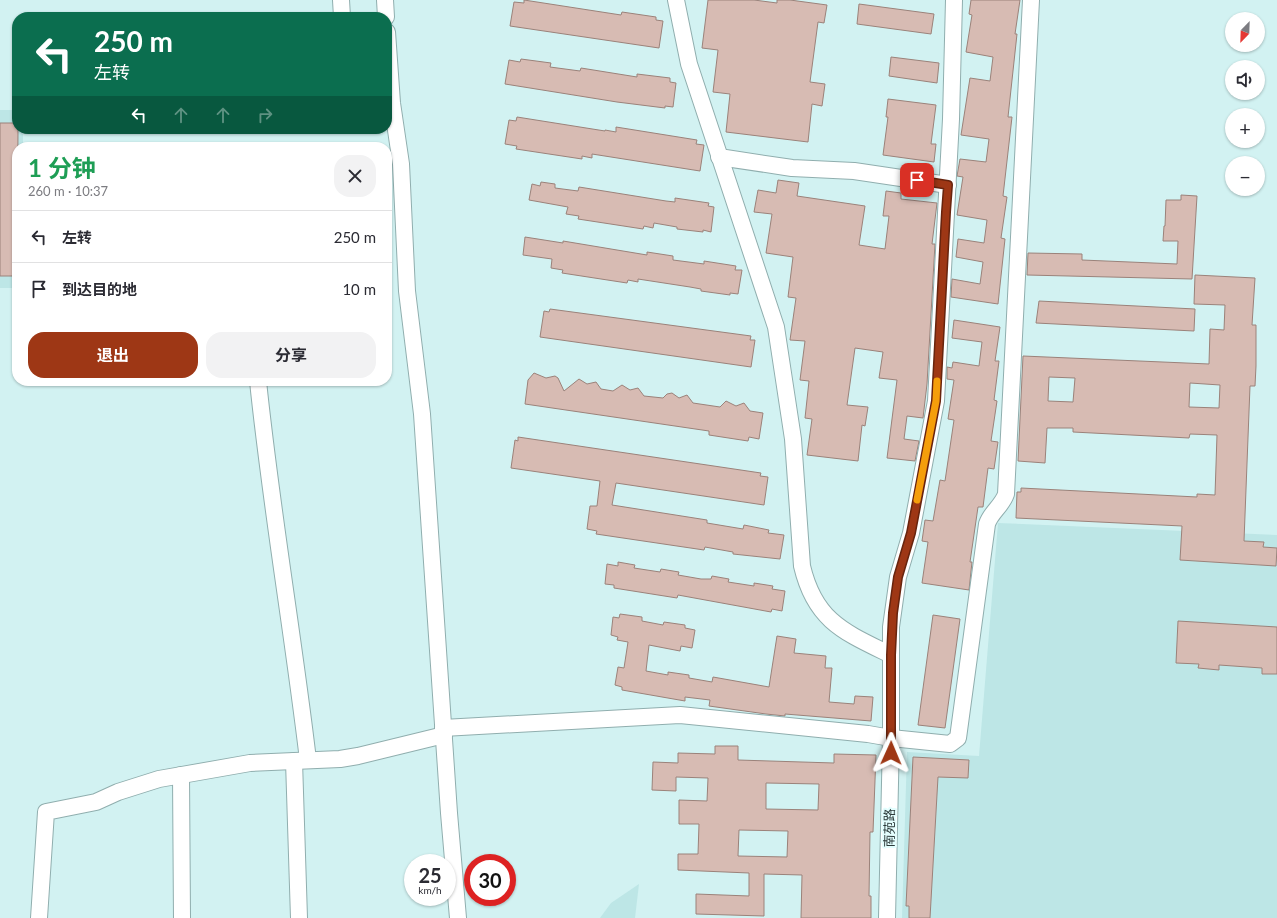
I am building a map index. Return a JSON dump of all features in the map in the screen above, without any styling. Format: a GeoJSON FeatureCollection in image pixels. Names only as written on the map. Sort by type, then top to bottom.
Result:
{"type":"FeatureCollection","features":[{"type":"Feature","properties":{"kind":"street"},"geometry":{"type":"LineString","coordinates":[[341,0],[342,12]]}},
{"type":"Feature","properties":{"kind":"street"},"geometry":{"type":"LineString","coordinates":[[385,0],[386,12]]}},
{"type":"Feature","properties":{"kind":"street"},"geometry":{"type":"LineString","coordinates":[[676,0],[683,42],[719,157],[776,326],[793,439],[802,566],[805,579],[816,603],[834,624],[845,632],[891,655]]}},
{"type":"Feature","properties":{"kind":"street","name":"南苑路"},"geometry":{"type":"LineString","coordinates":[[887,918],[891,738],[891,627],[896,592],[911,533],[936,401],[948,185],[954,0]]}},
{"type":"Feature","properties":{"kind":"street"},"geometry":{"type":"LineString","coordinates":[[40,918],[46,812],[96,802],[141,784],[181,775],[250,763],[358,756],[444,732],[680,715],[950,744],[955,741],[960,735],[987,524],[991,514],[1002,503],[1006,494],[1031,0]]}},
{"type":"Feature","properties":{"kind":"street"},"geometry":{"type":"LineString","coordinates":[[392,103],[401,164],[408,291],[422,414],[458,918]]}},
{"type":"Feature","properties":{"kind":"street"},"geometry":{"type":"LineString","coordinates":[[719,157],[792,168],[854,171],[948,185]]}},
{"type":"Feature","properties":{"kind":"street"},"geometry":{"type":"LineString","coordinates":[[259,386],[266,456],[296,657],[301,760],[299,918]]}},
{"type":"Feature","properties":{"kind":"street"},"geometry":{"type":"LineString","coordinates":[[181,775],[182,918]]}},
{"type":"Feature","properties":{"kind":"shaded area"},"geometry":{"type":"Polygon","coordinates":[[[0,110],[12,110],[12,134],[23,134],[23,142],[12,142],[12,288],[0,288],[0,110]]]}},
{"type":"Feature","properties":{"kind":"shaded area"},"geometry":{"type":"Polygon","coordinates":[[[998,523],[1277,535],[1277,918],[902,918],[907,752],[979,756],[998,523]]]}},
{"type":"Feature","properties":{"kind":"shaded area"},"geometry":{"type":"Polygon","coordinates":[[[639,884],[635,918],[600,918],[611,903],[639,884]]]}},
{"type":"Feature","properties":{"kind":"building"},"geometry":{"type":"Polygon","coordinates":[[[524,0],[621,15],[622,12],[656,17],[656,20],[663,21],[659,48],[510,26],[514,2],[524,3],[524,0]]]}},
{"type":"Feature","properties":{"kind":"building"},"geometry":{"type":"Polygon","coordinates":[[[708,0],[754,0],[777,3],[777,0],[790,0],[827,5],[824,23],[818,22],[810,82],[825,84],[822,106],[812,104],[808,142],[726,132],[730,94],[713,92],[718,50],[702,48],[708,0]]]}},
{"type":"Feature","properties":{"kind":"building"},"geometry":{"type":"Polygon","coordinates":[[[971,0],[1020,0],[1015,34],[1017,34],[1008,117],[1012,117],[1003,196],[1007,197],[1001,238],[1005,239],[998,304],[951,297],[952,279],[980,284],[983,262],[956,257],[958,239],[984,243],[987,220],[957,215],[963,177],[957,176],[960,159],[986,162],[989,139],[961,135],[970,78],[990,81],[993,57],[966,52],[972,15],[969,14],[971,0]]]}},
{"type":"Feature","properties":{"kind":"building"},"geometry":{"type":"Polygon","coordinates":[[[859,4],[934,14],[931,34],[857,24],[859,4]]]}},
{"type":"Feature","properties":{"kind":"building"},"geometry":{"type":"Polygon","coordinates":[[[891,57],[939,63],[937,83],[889,76],[891,57]]]}},
{"type":"Feature","properties":{"kind":"building"},"geometry":{"type":"Polygon","coordinates":[[[521,59],[551,63],[550,67],[580,71],[581,68],[637,77],[637,74],[670,78],[670,82],[676,83],[673,107],[665,106],[665,108],[617,102],[505,84],[509,60],[520,62],[521,59]]]}},
{"type":"Feature","properties":{"kind":"building"},"geometry":{"type":"Polygon","coordinates":[[[888,99],[936,105],[931,144],[936,144],[934,162],[883,155],[888,117],[886,117],[888,99]]]}},
{"type":"Feature","properties":{"kind":"building"},"geometry":{"type":"Polygon","coordinates":[[[517,117],[605,131],[616,132],[616,127],[697,140],[696,144],[704,145],[700,171],[592,154],[592,158],[582,156],[582,159],[516,149],[517,146],[505,144],[509,120],[516,121],[517,117]]]}},
{"type":"Feature","properties":{"kind":"building"},"geometry":{"type":"Polygon","coordinates":[[[0,123],[12,123],[12,134],[18,134],[18,142],[12,142],[12,276],[0,276],[0,123]]]}},
{"type":"Feature","properties":{"kind":"building"},"geometry":{"type":"Polygon","coordinates":[[[778,180],[799,183],[797,196],[865,206],[859,245],[885,249],[889,216],[883,216],[886,191],[901,193],[901,199],[937,203],[932,244],[935,244],[927,384],[923,418],[907,416],[904,439],[919,441],[915,461],[887,458],[897,380],[879,378],[883,352],[855,348],[847,405],[868,407],[865,426],[862,425],[858,461],[807,455],[812,419],[805,418],[809,381],[800,380],[805,341],[790,340],[796,298],[788,297],[793,257],[766,253],[772,214],[754,212],[758,190],[776,193],[778,180]]]}},
{"type":"Feature","properties":{"kind":"building"},"geometry":{"type":"Polygon","coordinates":[[[541,182],[555,184],[555,188],[578,191],[579,187],[666,201],[675,202],[675,198],[709,203],[708,206],[714,207],[711,232],[703,230],[703,232],[677,229],[677,227],[654,223],[653,228],[644,226],[643,229],[578,219],[579,216],[566,214],[568,207],[529,200],[532,184],[540,186],[541,182]]]}},
{"type":"Feature","properties":{"kind":"building"},"geometry":{"type":"Polygon","coordinates":[[[1181,195],[1197,196],[1192,279],[1027,275],[1028,253],[1082,254],[1082,260],[1177,264],[1178,241],[1163,241],[1166,200],[1181,200],[1181,195]]]}},
{"type":"Feature","properties":{"kind":"building"},"geometry":{"type":"Polygon","coordinates":[[[525,237],[563,243],[563,241],[647,255],[647,252],[673,256],[673,260],[704,264],[704,261],[736,266],[735,270],[742,270],[738,294],[730,293],[730,295],[701,291],[701,289],[638,279],[638,282],[628,280],[627,283],[562,273],[563,270],[551,268],[552,259],[523,255],[525,237]]]}},
{"type":"Feature","properties":{"kind":"building"},"geometry":{"type":"Polygon","coordinates":[[[1195,275],[1255,278],[1252,325],[1256,325],[1256,366],[1255,386],[1250,386],[1244,541],[1264,542],[1263,547],[1277,548],[1276,566],[1180,560],[1182,526],[1016,518],[1017,492],[1021,492],[1021,488],[1197,497],[1197,494],[1215,495],[1217,435],[1190,434],[1189,438],[1073,432],[1073,428],[1047,428],[1045,463],[1018,461],[1023,356],[1209,364],[1210,329],[1224,330],[1225,305],[1194,304],[1195,275]],[[1049,377],[1048,401],[1073,402],[1075,378],[1049,377]],[[1190,383],[1189,407],[1219,408],[1220,385],[1190,383]]]}},
{"type":"Feature","properties":{"kind":"building"},"geometry":{"type":"Polygon","coordinates":[[[1039,301],[1195,309],[1194,331],[1036,323],[1039,301]]]}},
{"type":"Feature","properties":{"kind":"building"},"geometry":{"type":"Polygon","coordinates":[[[550,309],[751,336],[750,340],[755,340],[751,367],[540,337],[544,311],[549,312],[550,309]]]}},
{"type":"Feature","properties":{"kind":"building"},"geometry":{"type":"Polygon","coordinates":[[[954,320],[1000,327],[995,361],[999,361],[994,400],[997,401],[991,441],[998,442],[994,469],[988,468],[983,507],[978,507],[970,562],[972,562],[969,590],[922,583],[928,542],[922,541],[925,520],[933,521],[940,480],[945,481],[954,420],[948,419],[954,380],[947,379],[947,367],[952,368],[953,362],[979,366],[982,342],[952,338],[954,320]]]}},
{"type":"Feature","properties":{"kind":"building"},"geometry":{"type":"Polygon","coordinates":[[[534,373],[546,378],[555,376],[558,378],[564,391],[579,379],[587,384],[596,382],[601,389],[613,391],[622,385],[630,390],[638,388],[644,396],[663,398],[667,394],[672,393],[679,398],[687,395],[693,403],[720,407],[726,401],[736,406],[744,403],[750,411],[763,413],[759,439],[749,437],[748,441],[709,435],[709,431],[525,404],[528,380],[534,373]]]}},
{"type":"Feature","properties":{"kind":"building"},"geometry":{"type":"Polygon","coordinates":[[[518,437],[761,473],[760,476],[768,477],[764,505],[616,483],[612,505],[707,520],[707,523],[743,529],[744,525],[769,530],[768,533],[784,535],[780,559],[733,554],[733,552],[705,547],[704,550],[596,534],[597,531],[587,529],[590,506],[597,506],[600,481],[511,468],[515,440],[518,441],[518,437]]]}},
{"type":"Feature","properties":{"kind":"building"},"geometry":{"type":"Polygon","coordinates":[[[618,562],[635,565],[634,568],[660,572],[661,569],[679,572],[678,575],[701,579],[711,579],[712,576],[729,579],[728,582],[754,586],[754,583],[773,586],[772,589],[785,591],[782,611],[772,609],[771,612],[678,595],[677,598],[614,588],[614,585],[605,584],[607,564],[618,566],[618,562]]]}},
{"type":"Feature","properties":{"kind":"building"},"geometry":{"type":"Polygon","coordinates":[[[620,614],[642,617],[642,621],[663,625],[664,622],[685,625],[685,628],[695,630],[692,648],[681,646],[680,651],[649,645],[646,671],[668,675],[668,672],[689,675],[689,678],[712,682],[713,677],[769,687],[777,636],[796,639],[794,653],[826,656],[825,668],[832,668],[829,702],[854,704],[855,696],[873,697],[871,721],[785,714],[785,716],[766,714],[709,706],[710,700],[685,697],[685,701],[622,690],[622,687],[615,685],[618,667],[624,668],[628,642],[617,640],[618,637],[611,635],[613,617],[619,618],[620,614]]]}},
{"type":"Feature","properties":{"kind":"building"},"geometry":{"type":"Polygon","coordinates":[[[933,615],[960,619],[945,728],[918,725],[933,615]]]}},
{"type":"Feature","properties":{"kind":"building"},"geometry":{"type":"Polygon","coordinates":[[[1178,621],[1277,627],[1277,674],[1262,674],[1262,668],[1219,665],[1219,670],[1198,668],[1199,664],[1176,663],[1178,621]]]}},
{"type":"Feature","properties":{"kind":"building"},"geometry":{"type":"Polygon","coordinates":[[[715,746],[738,746],[738,760],[834,763],[834,754],[876,755],[873,832],[870,832],[869,896],[871,896],[871,918],[801,918],[802,875],[764,874],[764,916],[696,914],[696,894],[749,896],[749,873],[678,870],[678,854],[698,854],[699,824],[679,824],[679,800],[707,801],[708,778],[676,777],[676,791],[652,790],[653,762],[678,763],[678,753],[715,754],[715,746]],[[766,783],[766,809],[818,810],[819,784],[766,783]],[[739,830],[738,856],[787,857],[788,831],[739,830]]]}},
{"type":"Feature","properties":{"kind":"building"},"geometry":{"type":"Polygon","coordinates":[[[913,757],[969,760],[968,778],[938,777],[930,918],[909,918],[909,906],[906,906],[913,757]]]}},
{"type":"Feature","properties":{"kind":"slow traffic"},"geometry":{"type":"LineString","coordinates":[[917,500],[936,401],[937,381]]}},
{"type":"Feature","properties":{"kind":"route"},"geometry":{"type":"LineString","coordinates":[[891,753],[891,627],[898,577],[911,533],[936,401],[948,185],[917,180]]}}]}
